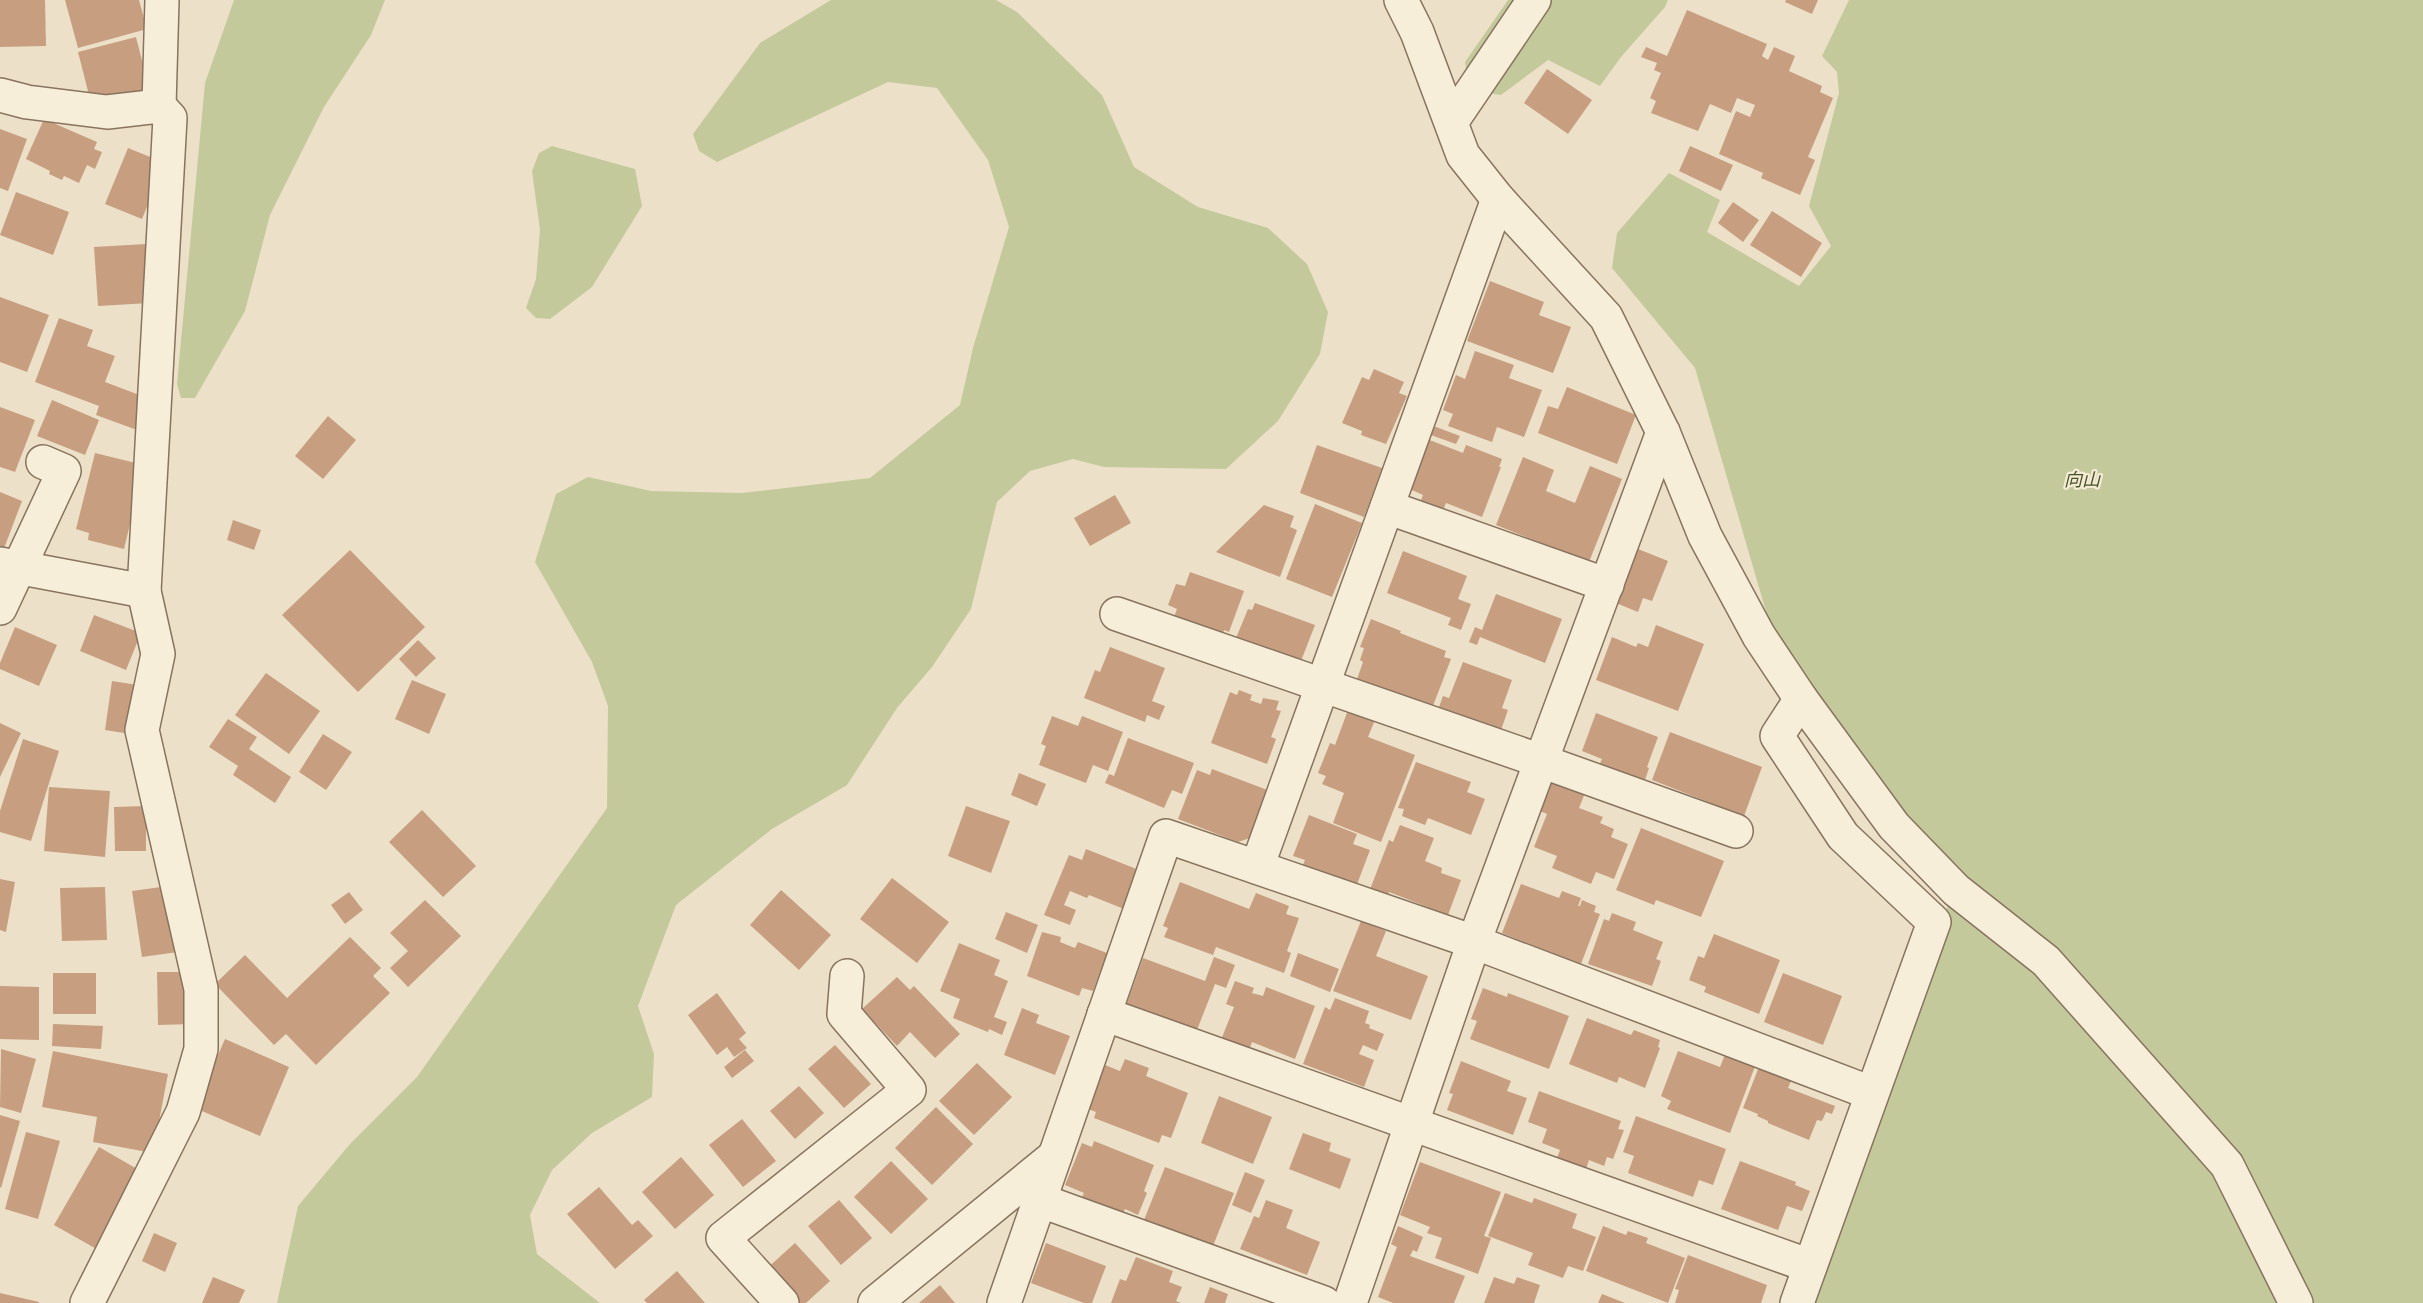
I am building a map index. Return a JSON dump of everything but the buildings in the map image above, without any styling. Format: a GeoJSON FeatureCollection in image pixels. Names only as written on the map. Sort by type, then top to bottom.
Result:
{"type":"FeatureCollection","features":[{"type":"Feature","properties":{"kind":"street"},"geometry":{"type":"LineString","coordinates":[[87,1303],[183,1112],[201,1049],[201,988],[142,730],[158,654],[144,591],[170,118],[159,106],[162,0]]}},
{"type":"Feature","properties":{"kind":"street"},"geometry":{"type":"LineString","coordinates":[[1401,0],[1417,32],[1463,155],[1498,199],[1606,317],[1663,432],[1705,536],[1759,636],[1801,699],[1894,826],[1956,890],[2046,961],[2227,1165],[2296,1303]]}},
{"type":"Feature","properties":{"kind":"street"},"geometry":{"type":"LineString","coordinates":[[1452,121],[1534,0]]}},
{"type":"Feature","properties":{"kind":"street"},"geometry":{"type":"LineString","coordinates":[[0,95],[27,102],[107,112],[159,106]]}},
{"type":"Feature","properties":{"kind":"street"},"geometry":{"type":"LineString","coordinates":[[1257,867],[1498,199]]}},
{"type":"Feature","properties":{"kind":"street"},"geometry":{"type":"LineString","coordinates":[[1350,1303],[1474,942],[1663,432]]}},
{"type":"Feature","properties":{"kind":"street"},"geometry":{"type":"LineString","coordinates":[[0,608],[9,565],[64,471],[43,462]]}},
{"type":"Feature","properties":{"kind":"street"},"geometry":{"type":"LineString","coordinates":[[1387,507],[1607,585]]}},
{"type":"Feature","properties":{"kind":"street"},"geometry":{"type":"LineString","coordinates":[[9,565],[144,591]]}},
{"type":"Feature","properties":{"kind":"street"},"geometry":{"type":"LineString","coordinates":[[1117,614],[1736,831]]}},
{"type":"Feature","properties":{"kind":"street"},"geometry":{"type":"LineString","coordinates":[[1797,1303],[1934,922],[1843,836],[1777,736],[1801,699]]}},
{"type":"Feature","properties":{"kind":"street"},"geometry":{"type":"LineString","coordinates":[[1004,1303],[1166,836],[1474,942],[1872,1093]]}},
{"type":"Feature","properties":{"kind":"street"},"geometry":{"type":"LineString","coordinates":[[782,1303],[723,1238],[909,1090],[844,1014],[847,976]]}},
{"type":"Feature","properties":{"kind":"street"},"geometry":{"type":"LineString","coordinates":[[1104,1014],[1810,1266]]}},
{"type":"Feature","properties":{"kind":"street"},"geometry":{"type":"LineString","coordinates":[[875,1303],[1055,1156]]}},
{"type":"Feature","properties":{"kind":"street"},"geometry":{"type":"LineString","coordinates":[[1040,1200],[1324,1303]]}},
{"type":"Feature","properties":{"kind":"green space"},"geometry":{"type":"Polygon","coordinates":[[[234,0],[385,0],[371,35],[324,107],[270,215],[245,311],[195,398],[181,398],[177,384],[205,83],[234,0]]]}},
{"type":"Feature","properties":{"kind":"green space"},"geometry":{"type":"Polygon","coordinates":[[[831,0],[996,0],[1017,12],[1102,95],[1134,167],[1198,207],[1268,228],[1307,264],[1328,312],[1320,354],[1278,421],[1226,469],[1104,467],[1073,459],[1030,471],[997,502],[971,609],[932,667],[897,708],[847,785],[772,829],[676,905],[638,1006],[654,1054],[652,1097],[592,1133],[552,1170],[530,1215],[537,1254],[600,1303],[277,1303],[298,1206],[350,1144],[417,1077],[607,808],[608,706],[592,662],[535,562],[556,494],[588,477],[651,491],[742,493],[870,478],[960,405],[973,348],[1009,227],[988,160],[937,88],[888,82],[717,162],[699,151],[693,134],[760,43],[831,0]]]}},
{"type":"Feature","properties":{"kind":"green space"},"geometry":{"type":"Polygon","coordinates":[[[1508,0],[1668,0],[1665,7],[1621,57],[1600,86],[1548,60],[1501,95],[1481,92],[1468,81],[1465,62],[1508,0]]]}},
{"type":"Feature","properties":{"kind":"green space","name":"向山"},"geometry":{"type":"Polygon","coordinates":[[[1849,0],[2423,0],[2423,1303],[1809,1303],[1958,876],[1899,818],[1774,639],[1695,368],[1612,268],[1617,233],[1669,173],[1720,200],[1707,232],[1799,286],[1831,246],[1809,206],[1839,93],[1837,72],[1822,56],[1849,0]]]}},
{"type":"Feature","properties":{"kind":"green space"},"geometry":{"type":"Polygon","coordinates":[[[552,146],[635,169],[642,206],[592,287],[550,319],[536,318],[526,308],[536,279],[540,230],[532,171],[539,153],[552,146]]]}}]}
